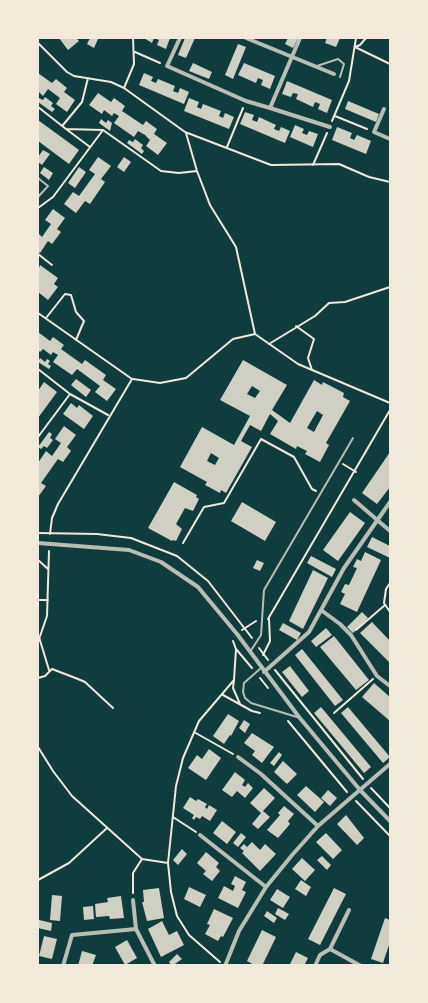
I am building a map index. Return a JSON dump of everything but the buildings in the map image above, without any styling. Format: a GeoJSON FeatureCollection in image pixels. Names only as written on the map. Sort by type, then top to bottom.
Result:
{"type":"FeatureCollection","features":[{"type":"Feature","properties":{"kind":"street"},"geometry":{"type":"LineString","coordinates":[[180,38],[167,66],[246,101],[330,127]]}},
{"type":"Feature","properties":{"kind":"street"},"geometry":{"type":"LineString","coordinates":[[246,38],[334,74]]}},
{"type":"Feature","properties":{"kind":"street"},"geometry":{"type":"LineString","coordinates":[[270,108],[300,38]]}},
{"type":"Feature","properties":{"kind":"street"},"geometry":{"type":"LineString","coordinates":[[384,109],[374,132],[390,139]]}},
{"type":"Feature","properties":{"kind":"street"},"geometry":{"type":"LineString","coordinates":[[354,500],[390,532]]}},
{"type":"Feature","properties":{"kind":"street"},"geometry":{"type":"LineString","coordinates":[[263,670],[272,666],[303,639],[344,568],[390,502]]}},
{"type":"Feature","properties":{"kind":"street"},"geometry":{"type":"LineString","coordinates":[[38,543],[129,550],[161,562],[198,587],[237,634],[299,717],[360,790],[390,821]]}},
{"type":"Feature","properties":{"kind":"street"},"geometry":{"type":"LineString","coordinates":[[321,610],[351,635],[377,676],[390,686]]}},
{"type":"Feature","properties":{"kind":"street"},"geometry":{"type":"LineString","coordinates":[[238,757],[275,786],[318,826]]}},
{"type":"Feature","properties":{"kind":"street"},"geometry":{"type":"LineString","coordinates":[[225,966],[239,931],[266,887],[318,826],[390,764]]}},
{"type":"Feature","properties":{"kind":"street"},"geometry":{"type":"LineString","coordinates":[[200,835],[266,887]]}},
{"type":"Feature","properties":{"kind":"street"},"geometry":{"type":"LineString","coordinates":[[133,900],[136,929],[155,966]]}},
{"type":"Feature","properties":{"kind":"street"},"geometry":{"type":"LineString","coordinates":[[315,966],[320,956],[330,949],[349,910]]}},
{"type":"Feature","properties":{"kind":"street"},"geometry":{"type":"LineString","coordinates":[[63,966],[72,935],[136,929]]}},
{"type":"Feature","properties":{"kind":"street"},"geometry":{"type":"LineString","coordinates":[[330,949],[361,966]]}},
{"type":"Feature","properties":{"kind":"lane"},"geometry":{"type":"LineString","coordinates":[[316,67],[317,64],[338,59],[344,64],[340,77]]}},
{"type":"Feature","properties":{"kind":"lane"},"geometry":{"type":"LineString","coordinates":[[38,178],[48,186],[38,197]]}},
{"type":"Feature","properties":{"kind":"lane"},"geometry":{"type":"LineString","coordinates":[[250,652],[261,635],[264,590],[353,438]]}},
{"type":"Feature","properties":{"kind":"lane"},"geometry":{"type":"LineString","coordinates":[[263,670],[255,672],[244,682],[243,692],[245,698],[251,703],[299,717]]}},
{"type":"Feature","properties":{"kind":"path"},"geometry":{"type":"LineString","coordinates":[[124,88],[134,64],[133,38]]}},
{"type":"Feature","properties":{"kind":"path"},"geometry":{"type":"LineString","coordinates":[[313,165],[349,81],[356,38]]}},
{"type":"Feature","properties":{"kind":"path"},"geometry":{"type":"LineString","coordinates":[[355,47],[360,45],[366,38]]}},
{"type":"Feature","properties":{"kind":"path"},"geometry":{"type":"LineString","coordinates":[[38,44],[67,72],[111,82],[124,88],[185,132],[271,165],[339,164],[369,177],[390,182]]}},
{"type":"Feature","properties":{"kind":"path"},"geometry":{"type":"LineString","coordinates":[[355,47],[390,64]]}},
{"type":"Feature","properties":{"kind":"path"},"geometry":{"type":"LineString","coordinates":[[135,52],[167,66]]}},
{"type":"Feature","properties":{"kind":"path"},"geometry":{"type":"LineString","coordinates":[[63,125],[82,102],[88,78]]}},
{"type":"Feature","properties":{"kind":"path"},"geometry":{"type":"LineString","coordinates":[[226,148],[246,101]]}},
{"type":"Feature","properties":{"kind":"path"},"geometry":{"type":"LineString","coordinates":[[38,107],[90,147]]}},
{"type":"Feature","properties":{"kind":"path"},"geometry":{"type":"LineString","coordinates":[[335,116],[374,132]]}},
{"type":"Feature","properties":{"kind":"path"},"geometry":{"type":"LineString","coordinates":[[66,129],[103,130],[161,171],[179,173],[196,171]]}},
{"type":"Feature","properties":{"kind":"path"},"geometry":{"type":"LineString","coordinates":[[38,208],[53,197],[103,130]]}},
{"type":"Feature","properties":{"kind":"path"},"geometry":{"type":"LineString","coordinates":[[185,132],[196,171],[210,205],[236,247],[255,334],[268,345],[298,364],[390,403]]}},
{"type":"Feature","properties":{"kind":"path"},"geometry":{"type":"LineString","coordinates":[[38,254],[52,265]]}},
{"type":"Feature","properties":{"kind":"path"},"geometry":{"type":"LineString","coordinates":[[268,345],[315,316],[328,303],[345,302],[390,288]]}},
{"type":"Feature","properties":{"kind":"path"},"geometry":{"type":"LineString","coordinates":[[45,318],[65,294],[71,295],[76,312],[84,321],[76,340]]}},
{"type":"Feature","properties":{"kind":"path"},"geometry":{"type":"LineString","coordinates":[[38,313],[132,378],[160,383],[186,378],[233,339],[255,334]]}},
{"type":"Feature","properties":{"kind":"path"},"geometry":{"type":"LineString","coordinates":[[296,326],[314,339],[308,358],[312,370]]}},
{"type":"Feature","properties":{"kind":"path"},"geometry":{"type":"LineString","coordinates":[[38,369],[70,394],[109,416]]}},
{"type":"Feature","properties":{"kind":"path"},"geometry":{"type":"LineString","coordinates":[[38,642],[47,616],[49,544],[52,518],[58,504],[132,378]]}},
{"type":"Feature","properties":{"kind":"path"},"geometry":{"type":"LineString","coordinates":[[38,437],[70,394]]}},
{"type":"Feature","properties":{"kind":"path"},"geometry":{"type":"LineString","coordinates":[[263,655],[270,641],[269,619],[300,562],[356,472],[390,410]]}},
{"type":"Feature","properties":{"kind":"path"},"geometry":{"type":"LineString","coordinates":[[184,543],[204,507],[224,503],[261,439],[294,457],[312,489],[320,494]]}},
{"type":"Feature","properties":{"kind":"path"},"geometry":{"type":"LineString","coordinates":[[339,462],[356,472]]}},
{"type":"Feature","properties":{"kind":"path"},"geometry":{"type":"LineString","coordinates":[[38,560],[48,569]]}},
{"type":"Feature","properties":{"kind":"path"},"geometry":{"type":"LineString","coordinates":[[390,583],[386,589],[385,605],[390,612]]}},
{"type":"Feature","properties":{"kind":"path"},"geometry":{"type":"LineString","coordinates":[[38,600],[48,600]]}},
{"type":"Feature","properties":{"kind":"path"},"geometry":{"type":"LineString","coordinates":[[351,635],[385,605]]}},
{"type":"Feature","properties":{"kind":"path"},"geometry":{"type":"LineString","coordinates":[[269,619],[252,622],[232,640],[236,649],[271,692]]}},
{"type":"Feature","properties":{"kind":"path"},"geometry":{"type":"LineString","coordinates":[[244,628],[263,655],[367,783],[390,808]]}},
{"type":"Feature","properties":{"kind":"path"},"geometry":{"type":"LineString","coordinates":[[40,637],[49,670]]}},
{"type":"Feature","properties":{"kind":"path"},"geometry":{"type":"LineString","coordinates":[[236,649],[233,688],[242,706]]}},
{"type":"Feature","properties":{"kind":"path"},"geometry":{"type":"LineString","coordinates":[[49,670],[52,669],[85,682],[113,708]]}},
{"type":"Feature","properties":{"kind":"path"},"geometry":{"type":"LineString","coordinates":[[38,678],[44,676],[49,670]]}},
{"type":"Feature","properties":{"kind":"path"},"geometry":{"type":"LineString","coordinates":[[334,713],[377,676]]}},
{"type":"Feature","properties":{"kind":"path"},"geometry":{"type":"LineString","coordinates":[[225,966],[189,934],[177,916],[171,892],[168,863],[176,786],[183,758],[194,732],[207,710],[234,680]]}},
{"type":"Feature","properties":{"kind":"path"},"geometry":{"type":"LineString","coordinates":[[288,720],[352,797],[390,836]]}},
{"type":"Feature","properties":{"kind":"path"},"geometry":{"type":"LineString","coordinates":[[194,732],[238,757]]}},
{"type":"Feature","properties":{"kind":"path"},"geometry":{"type":"LineString","coordinates":[[38,746],[53,771],[72,796],[107,828],[142,859],[168,863]]}},
{"type":"Feature","properties":{"kind":"path"},"geometry":{"type":"LineString","coordinates":[[173,816],[200,835]]}},
{"type":"Feature","properties":{"kind":"path"},"geometry":{"type":"LineString","coordinates":[[38,880],[69,863],[107,828]]}},
{"type":"Feature","properties":{"kind":"path"},"geometry":{"type":"LineString","coordinates":[[133,900],[133,873],[142,859]]}}]}
